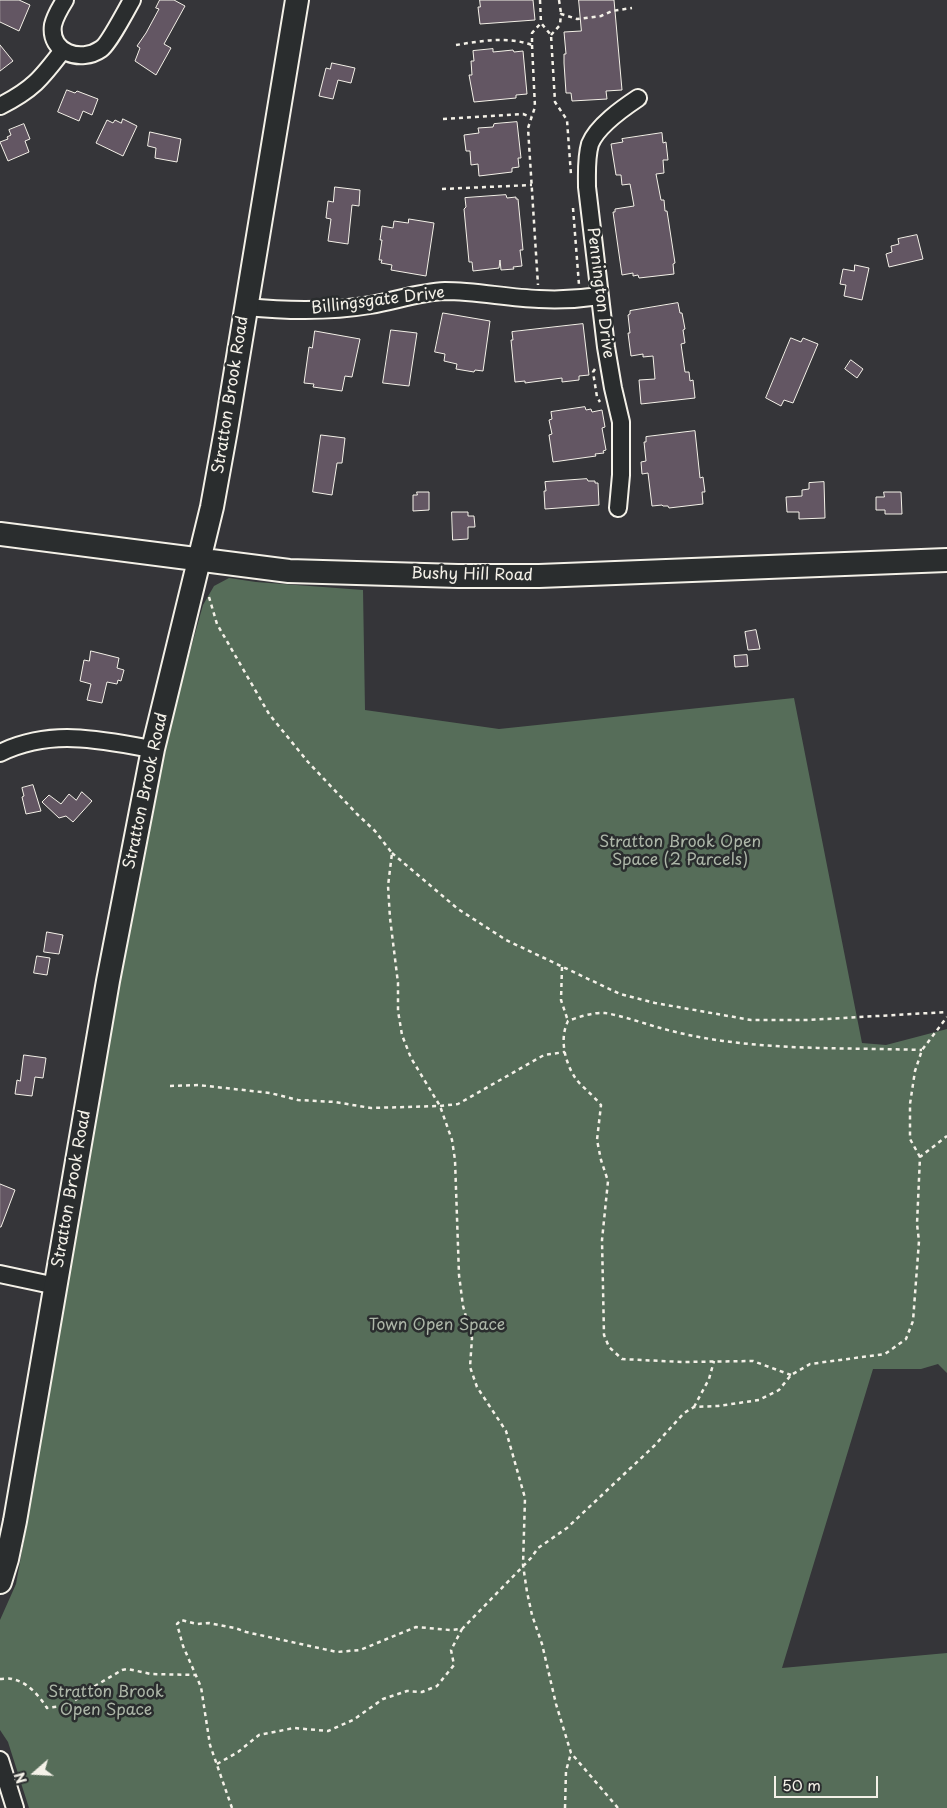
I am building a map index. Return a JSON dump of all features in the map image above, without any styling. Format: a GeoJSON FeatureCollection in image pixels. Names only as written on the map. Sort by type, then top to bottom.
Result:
{"type":"FeatureCollection","features":[{"type":"Feature","properties":{"kind":"street"},"geometry":{"type":"LineString","coordinates":[[65,0],[57,12],[53,26],[56,40],[63,50],[75,56],[87,56],[103,48],[132,0]]}},
{"type":"Feature","properties":{"kind":"street","name":"Stratton Brook Road"},"geometry":{"type":"LineString","coordinates":[[0,1582],[15,1521],[108,981],[153,749],[212,507],[297,0]]}},
{"type":"Feature","properties":{"kind":"street"},"geometry":{"type":"LineString","coordinates":[[0,106],[18,98],[41,79],[63,50]]}},
{"type":"Feature","properties":{"kind":"street","name":"Pennington Drive"},"geometry":{"type":"LineString","coordinates":[[618,508],[621,476],[621,422],[613,388],[600,296],[587,187],[587,163],[591,142],[606,122],[638,98]]}},
{"type":"Feature","properties":{"kind":"street","name":"Billingsgate Drive"},"geometry":{"type":"LineString","coordinates":[[246,307],[294,311],[336,309],[370,305],[420,294],[444,291],[539,299],[600,296]]}},
{"type":"Feature","properties":{"kind":"street","name":"Bushy Hill Road"},"geometry":{"type":"LineString","coordinates":[[0,534],[290,571],[458,576],[539,576],[947,560]]}},
{"type":"Feature","properties":{"kind":"street"},"geometry":{"type":"LineString","coordinates":[[0,753],[16,745],[54,738],[88,739],[153,749]]}},
{"type":"Feature","properties":{"kind":"street"},"geometry":{"type":"LineString","coordinates":[[0,1274],[56,1286]]}},
{"type":"Feature","properties":{"kind":"street"},"geometry":{"type":"LineString","coordinates":[[0,1760],[15,1808]]}},
{"type":"Feature","properties":{"kind":"path"},"geometry":{"type":"LineString","coordinates":[[540,0],[541,23],[551,35],[555,102],[567,120],[571,180]]}},
{"type":"Feature","properties":{"kind":"path"},"geometry":{"type":"LineString","coordinates":[[551,35],[560,25],[559,0]]}},
{"type":"Feature","properties":{"kind":"path"},"geometry":{"type":"LineString","coordinates":[[561,14],[577,19],[601,16],[612,11],[632,8]]}},
{"type":"Feature","properties":{"kind":"path"},"geometry":{"type":"LineString","coordinates":[[539,299],[528,128],[535,107],[532,33],[541,23]]}},
{"type":"Feature","properties":{"kind":"path"},"geometry":{"type":"LineString","coordinates":[[456,45],[484,41],[518,40],[532,45]]}},
{"type":"Feature","properties":{"kind":"path"},"geometry":{"type":"LineString","coordinates":[[443,119],[523,114],[531,117]]}},
{"type":"Feature","properties":{"kind":"path"},"geometry":{"type":"LineString","coordinates":[[442,189],[532,185]]}},
{"type":"Feature","properties":{"kind":"path"},"geometry":{"type":"LineString","coordinates":[[572,200],[580,298]]}},
{"type":"Feature","properties":{"kind":"path"},"geometry":{"type":"LineString","coordinates":[[596,364],[594,372],[597,397],[602,405]]}},
{"type":"Feature","properties":{"kind":"path"},"geometry":{"type":"LineString","coordinates":[[208,593],[217,624],[250,684],[263,701],[268,714],[308,762],[375,831],[392,854],[458,909],[506,940],[620,994],[655,1003],[751,1020],[808,1020],[947,1012]]}},
{"type":"Feature","properties":{"kind":"path"},"geometry":{"type":"LineString","coordinates":[[392,854],[388,886],[398,983],[398,1011],[402,1035],[411,1058],[440,1106],[446,1121],[455,1160],[459,1276],[463,1306],[472,1338],[470,1367],[477,1387],[506,1431],[525,1498],[523,1565],[532,1614],[542,1644],[556,1704],[571,1753],[618,1808]]}},
{"type":"Feature","properties":{"kind":"path"},"geometry":{"type":"LineString","coordinates":[[562,966],[561,1000],[568,1022]]}},
{"type":"Feature","properties":{"kind":"path"},"geometry":{"type":"LineString","coordinates":[[791,1375],[753,1361],[682,1362],[622,1359],[609,1347],[604,1335],[602,1240],[608,1181],[596,1140],[601,1105],[593,1094],[576,1080],[565,1052],[564,1030],[568,1022],[576,1018],[603,1013],[680,1034],[735,1044],[922,1050]]}},
{"type":"Feature","properties":{"kind":"path"},"geometry":{"type":"LineString","coordinates":[[216,1765],[238,1752],[260,1735],[294,1728],[328,1731],[353,1720],[383,1699],[407,1691],[422,1692],[437,1686],[454,1665],[450,1650],[462,1629],[531,1558],[538,1548],[568,1528],[655,1445],[684,1413],[694,1407],[718,1406],[759,1400],[780,1390],[791,1375],[810,1364],[885,1354],[906,1339],[913,1321],[919,1241],[917,1224],[920,1157],[910,1138],[910,1104],[915,1071],[922,1050],[947,1017]]}},
{"type":"Feature","properties":{"kind":"path"},"geometry":{"type":"LineString","coordinates":[[170,1086],[198,1085],[270,1094],[298,1100],[335,1102],[371,1108],[440,1106],[458,1104],[544,1055],[565,1052]]}},
{"type":"Feature","properties":{"kind":"path"},"geometry":{"type":"LineString","coordinates":[[920,1157],[947,1136]]}},
{"type":"Feature","properties":{"kind":"path"},"geometry":{"type":"LineString","coordinates":[[694,1407],[709,1379],[714,1361]]}},
{"type":"Feature","properties":{"kind":"path"},"geometry":{"type":"LineString","coordinates":[[232,1808],[210,1745],[201,1688],[183,1646],[178,1629],[177,1624],[181,1620],[197,1624],[208,1623],[234,1628],[337,1652],[360,1650],[416,1627],[450,1630],[462,1629]]}},
{"type":"Feature","properties":{"kind":"path"},"geometry":{"type":"LineString","coordinates":[[0,1678],[13,1679],[31,1688],[47,1708],[62,1706],[74,1701],[122,1670],[128,1669],[151,1674],[196,1675]]}},
{"type":"Feature","properties":{"kind":"path"},"geometry":{"type":"LineString","coordinates":[[565,1808],[566,1770],[571,1753]]}},
{"type":"Feature","properties":{"kind":"green space","name":"Town Open Space"},"geometry":{"type":"Polygon","coordinates":[[[229,578],[256,582],[363,590],[365,710],[499,729],[794,698],[862,1043],[886,1045],[947,1029],[947,1373],[938,1364],[921,1369],[873,1369],[782,1668],[947,1653],[947,1808],[29,1808],[8,1742],[0,1730],[0,1620],[16,1584],[35,1479],[97,1079],[167,734],[203,605],[214,586],[229,578]]]}},
{"type":"Feature","properties":{"kind":"building"},"geometry":{"type":"Polygon","coordinates":[[[0,0],[19,0],[30,5],[19,31],[0,22],[0,0]]]}},
{"type":"Feature","properties":{"kind":"building"},"geometry":{"type":"Polygon","coordinates":[[[160,0],[174,0],[185,6],[164,44],[171,48],[156,75],[135,61],[140,48],[137,46],[159,9],[156,8],[160,0]]]}},
{"type":"Feature","properties":{"kind":"building"},"geometry":{"type":"Polygon","coordinates":[[[480,0],[533,0],[535,20],[480,24],[478,7],[480,7],[480,0]]]}},
{"type":"Feature","properties":{"kind":"building"},"geometry":{"type":"Polygon","coordinates":[[[579,0],[614,0],[622,90],[606,91],[607,99],[572,101],[571,93],[566,93],[564,32],[581,31],[579,0]]]}},
{"type":"Feature","properties":{"kind":"building"},"geometry":{"type":"Polygon","coordinates":[[[0,45],[13,61],[0,71],[0,45]]]}},
{"type":"Feature","properties":{"kind":"building"},"geometry":{"type":"Polygon","coordinates":[[[493,49],[493,52],[523,51],[527,94],[516,95],[516,98],[474,102],[469,75],[472,75],[471,61],[474,61],[473,51],[493,49]]]}},
{"type":"Feature","properties":{"kind":"building"},"geometry":{"type":"Polygon","coordinates":[[[332,63],[355,68],[351,83],[338,80],[333,99],[319,96],[326,68],[330,69],[332,63]]]}},
{"type":"Feature","properties":{"kind":"building"},"geometry":{"type":"Polygon","coordinates":[[[67,90],[75,93],[77,91],[98,99],[92,115],[83,111],[79,121],[58,112],[67,90]]]}},
{"type":"Feature","properties":{"kind":"building"},"geometry":{"type":"Polygon","coordinates":[[[123,119],[137,126],[123,156],[96,143],[107,120],[113,123],[115,120],[121,123],[123,119]]]}},
{"type":"Feature","properties":{"kind":"building"},"geometry":{"type":"Polygon","coordinates":[[[517,122],[521,158],[518,158],[519,167],[512,168],[512,172],[479,176],[478,164],[471,165],[470,151],[466,151],[464,135],[479,133],[478,128],[493,127],[494,124],[517,122]]]}},
{"type":"Feature","properties":{"kind":"building"},"geometry":{"type":"Polygon","coordinates":[[[24,124],[30,139],[25,141],[29,152],[8,161],[0,142],[8,139],[7,137],[11,135],[9,130],[24,124]]]}},
{"type":"Feature","properties":{"kind":"building"},"geometry":{"type":"Polygon","coordinates":[[[150,132],[181,139],[177,162],[155,158],[156,148],[148,146],[150,132]]]}},
{"type":"Feature","properties":{"kind":"building"},"geometry":{"type":"Polygon","coordinates":[[[662,133],[663,143],[666,142],[668,160],[663,160],[664,173],[656,174],[661,200],[664,200],[665,211],[667,211],[675,263],[673,264],[674,274],[639,278],[638,275],[633,276],[633,273],[622,275],[613,212],[615,212],[615,209],[634,206],[630,184],[622,185],[621,175],[616,175],[611,144],[623,142],[622,139],[662,133]]]}},
{"type":"Feature","properties":{"kind":"building"},"geometry":{"type":"Polygon","coordinates":[[[335,187],[360,190],[359,206],[352,205],[348,244],[328,241],[331,219],[326,218],[328,201],[333,202],[335,187]]]}},
{"type":"Feature","properties":{"kind":"building"},"geometry":{"type":"Polygon","coordinates":[[[506,195],[507,198],[516,197],[518,199],[523,250],[520,250],[522,266],[501,270],[500,260],[499,268],[473,271],[472,262],[469,262],[464,209],[466,207],[465,198],[506,195]]]}},
{"type":"Feature","properties":{"kind":"building"},"geometry":{"type":"Polygon","coordinates":[[[409,219],[434,223],[426,276],[391,270],[392,265],[381,263],[382,260],[379,260],[382,226],[393,228],[394,221],[408,223],[409,219]]]}},
{"type":"Feature","properties":{"kind":"building"},"geometry":{"type":"Polygon","coordinates":[[[917,235],[923,259],[889,267],[886,254],[892,252],[891,246],[899,244],[898,239],[917,235]]]}},
{"type":"Feature","properties":{"kind":"building"},"geometry":{"type":"Polygon","coordinates":[[[855,265],[869,268],[862,300],[844,296],[846,285],[840,284],[843,269],[854,271],[855,265]]]}},
{"type":"Feature","properties":{"kind":"building"},"geometry":{"type":"Polygon","coordinates":[[[678,303],[685,329],[683,330],[685,343],[681,344],[685,372],[689,372],[690,381],[693,380],[695,398],[641,404],[639,380],[655,379],[653,356],[643,357],[643,354],[631,356],[628,315],[630,311],[678,303]]]}},
{"type":"Feature","properties":{"kind":"building"},"geometry":{"type":"Polygon","coordinates":[[[443,313],[490,321],[483,371],[475,370],[474,372],[456,369],[457,364],[444,361],[445,354],[435,352],[443,313]]]}},
{"type":"Feature","properties":{"kind":"building"},"geometry":{"type":"Polygon","coordinates":[[[583,324],[589,375],[579,376],[579,380],[562,382],[562,378],[525,383],[525,381],[515,382],[512,332],[583,324]]]}},
{"type":"Feature","properties":{"kind":"building"},"geometry":{"type":"Polygon","coordinates":[[[391,330],[417,333],[409,386],[383,383],[391,330]]]}},
{"type":"Feature","properties":{"kind":"building"},"geometry":{"type":"Polygon","coordinates":[[[315,331],[360,339],[352,377],[345,376],[342,391],[313,387],[314,384],[304,383],[309,347],[312,348],[315,331]]]}},
{"type":"Feature","properties":{"kind":"building"},"geometry":{"type":"Polygon","coordinates":[[[791,338],[801,342],[803,338],[818,344],[793,403],[784,400],[781,406],[766,398],[791,338]]]}},
{"type":"Feature","properties":{"kind":"building"},"geometry":{"type":"Polygon","coordinates":[[[851,360],[863,369],[857,378],[845,369],[851,360]]]}},
{"type":"Feature","properties":{"kind":"building"},"geometry":{"type":"Polygon","coordinates":[[[585,407],[586,410],[591,409],[592,412],[602,410],[605,427],[602,428],[606,450],[603,451],[604,453],[595,454],[596,456],[553,462],[549,435],[552,434],[549,420],[552,419],[551,412],[585,407]]]}},
{"type":"Feature","properties":{"kind":"building"},"geometry":{"type":"Polygon","coordinates":[[[695,431],[700,478],[703,477],[705,492],[702,492],[703,504],[669,508],[662,505],[652,506],[648,473],[642,474],[641,462],[646,461],[644,442],[646,442],[646,437],[695,431]]]}},
{"type":"Feature","properties":{"kind":"building"},"geometry":{"type":"Polygon","coordinates":[[[321,435],[345,438],[342,463],[337,463],[332,495],[313,492],[321,435]]]}},
{"type":"Feature","properties":{"kind":"building"},"geometry":{"type":"Polygon","coordinates":[[[587,479],[588,481],[598,483],[599,505],[545,509],[545,482],[587,479]]]}},
{"type":"Feature","properties":{"kind":"building"},"geometry":{"type":"Polygon","coordinates":[[[824,482],[825,518],[799,519],[799,512],[787,512],[786,497],[802,496],[802,490],[809,489],[809,483],[824,482]]]}},
{"type":"Feature","properties":{"kind":"building"},"geometry":{"type":"Polygon","coordinates":[[[417,492],[429,492],[429,510],[413,511],[413,495],[417,495],[417,492]]]}},
{"type":"Feature","properties":{"kind":"building"},"geometry":{"type":"Polygon","coordinates":[[[884,492],[901,492],[902,514],[885,514],[885,510],[876,510],[876,497],[884,497],[884,492]]]}},
{"type":"Feature","properties":{"kind":"building"},"geometry":{"type":"Polygon","coordinates":[[[452,512],[468,512],[468,516],[474,516],[475,527],[468,527],[468,539],[453,540],[452,512]]]}},
{"type":"Feature","properties":{"kind":"building"},"geometry":{"type":"Polygon","coordinates":[[[756,630],[760,649],[748,650],[745,632],[756,630]]]}},
{"type":"Feature","properties":{"kind":"building"},"geometry":{"type":"Polygon","coordinates":[[[91,651],[119,658],[117,668],[124,670],[121,681],[118,680],[117,684],[107,682],[102,703],[87,700],[91,684],[80,681],[84,660],[89,661],[91,651]]]}},
{"type":"Feature","properties":{"kind":"building"},"geometry":{"type":"Polygon","coordinates":[[[747,655],[748,666],[735,667],[734,656],[747,655]]]}},
{"type":"Feature","properties":{"kind":"building"},"geometry":{"type":"Polygon","coordinates":[[[33,785],[41,811],[26,814],[22,788],[33,785]]]}},
{"type":"Feature","properties":{"kind":"building"},"geometry":{"type":"Polygon","coordinates":[[[82,792],[92,801],[73,822],[66,816],[59,818],[42,802],[49,795],[61,804],[69,794],[76,800],[82,792]]]}},
{"type":"Feature","properties":{"kind":"building"},"geometry":{"type":"Polygon","coordinates":[[[47,932],[63,935],[59,954],[44,952],[47,932]]]}},
{"type":"Feature","properties":{"kind":"building"},"geometry":{"type":"Polygon","coordinates":[[[37,956],[50,958],[47,975],[34,973],[37,956]]]}},
{"type":"Feature","properties":{"kind":"building"},"geometry":{"type":"Polygon","coordinates":[[[24,1055],[46,1058],[43,1078],[35,1077],[32,1096],[15,1094],[17,1080],[20,1081],[24,1055]]]}},
{"type":"Feature","properties":{"kind":"building"},"geometry":{"type":"Polygon","coordinates":[[[0,1184],[15,1190],[1,1227],[0,1227],[0,1184]]]}},
{"type":"Feature","properties":{"kind":"park label","name":"Stratton Brook Open Space (2 Parcels)"},"geometry":{"type":"Point","coordinates":[680,852]}},
{"type":"Feature","properties":{"kind":"park label","name":"Stratton Brook Open Space"},"geometry":{"type":"Point","coordinates":[106,1702]}}]}
